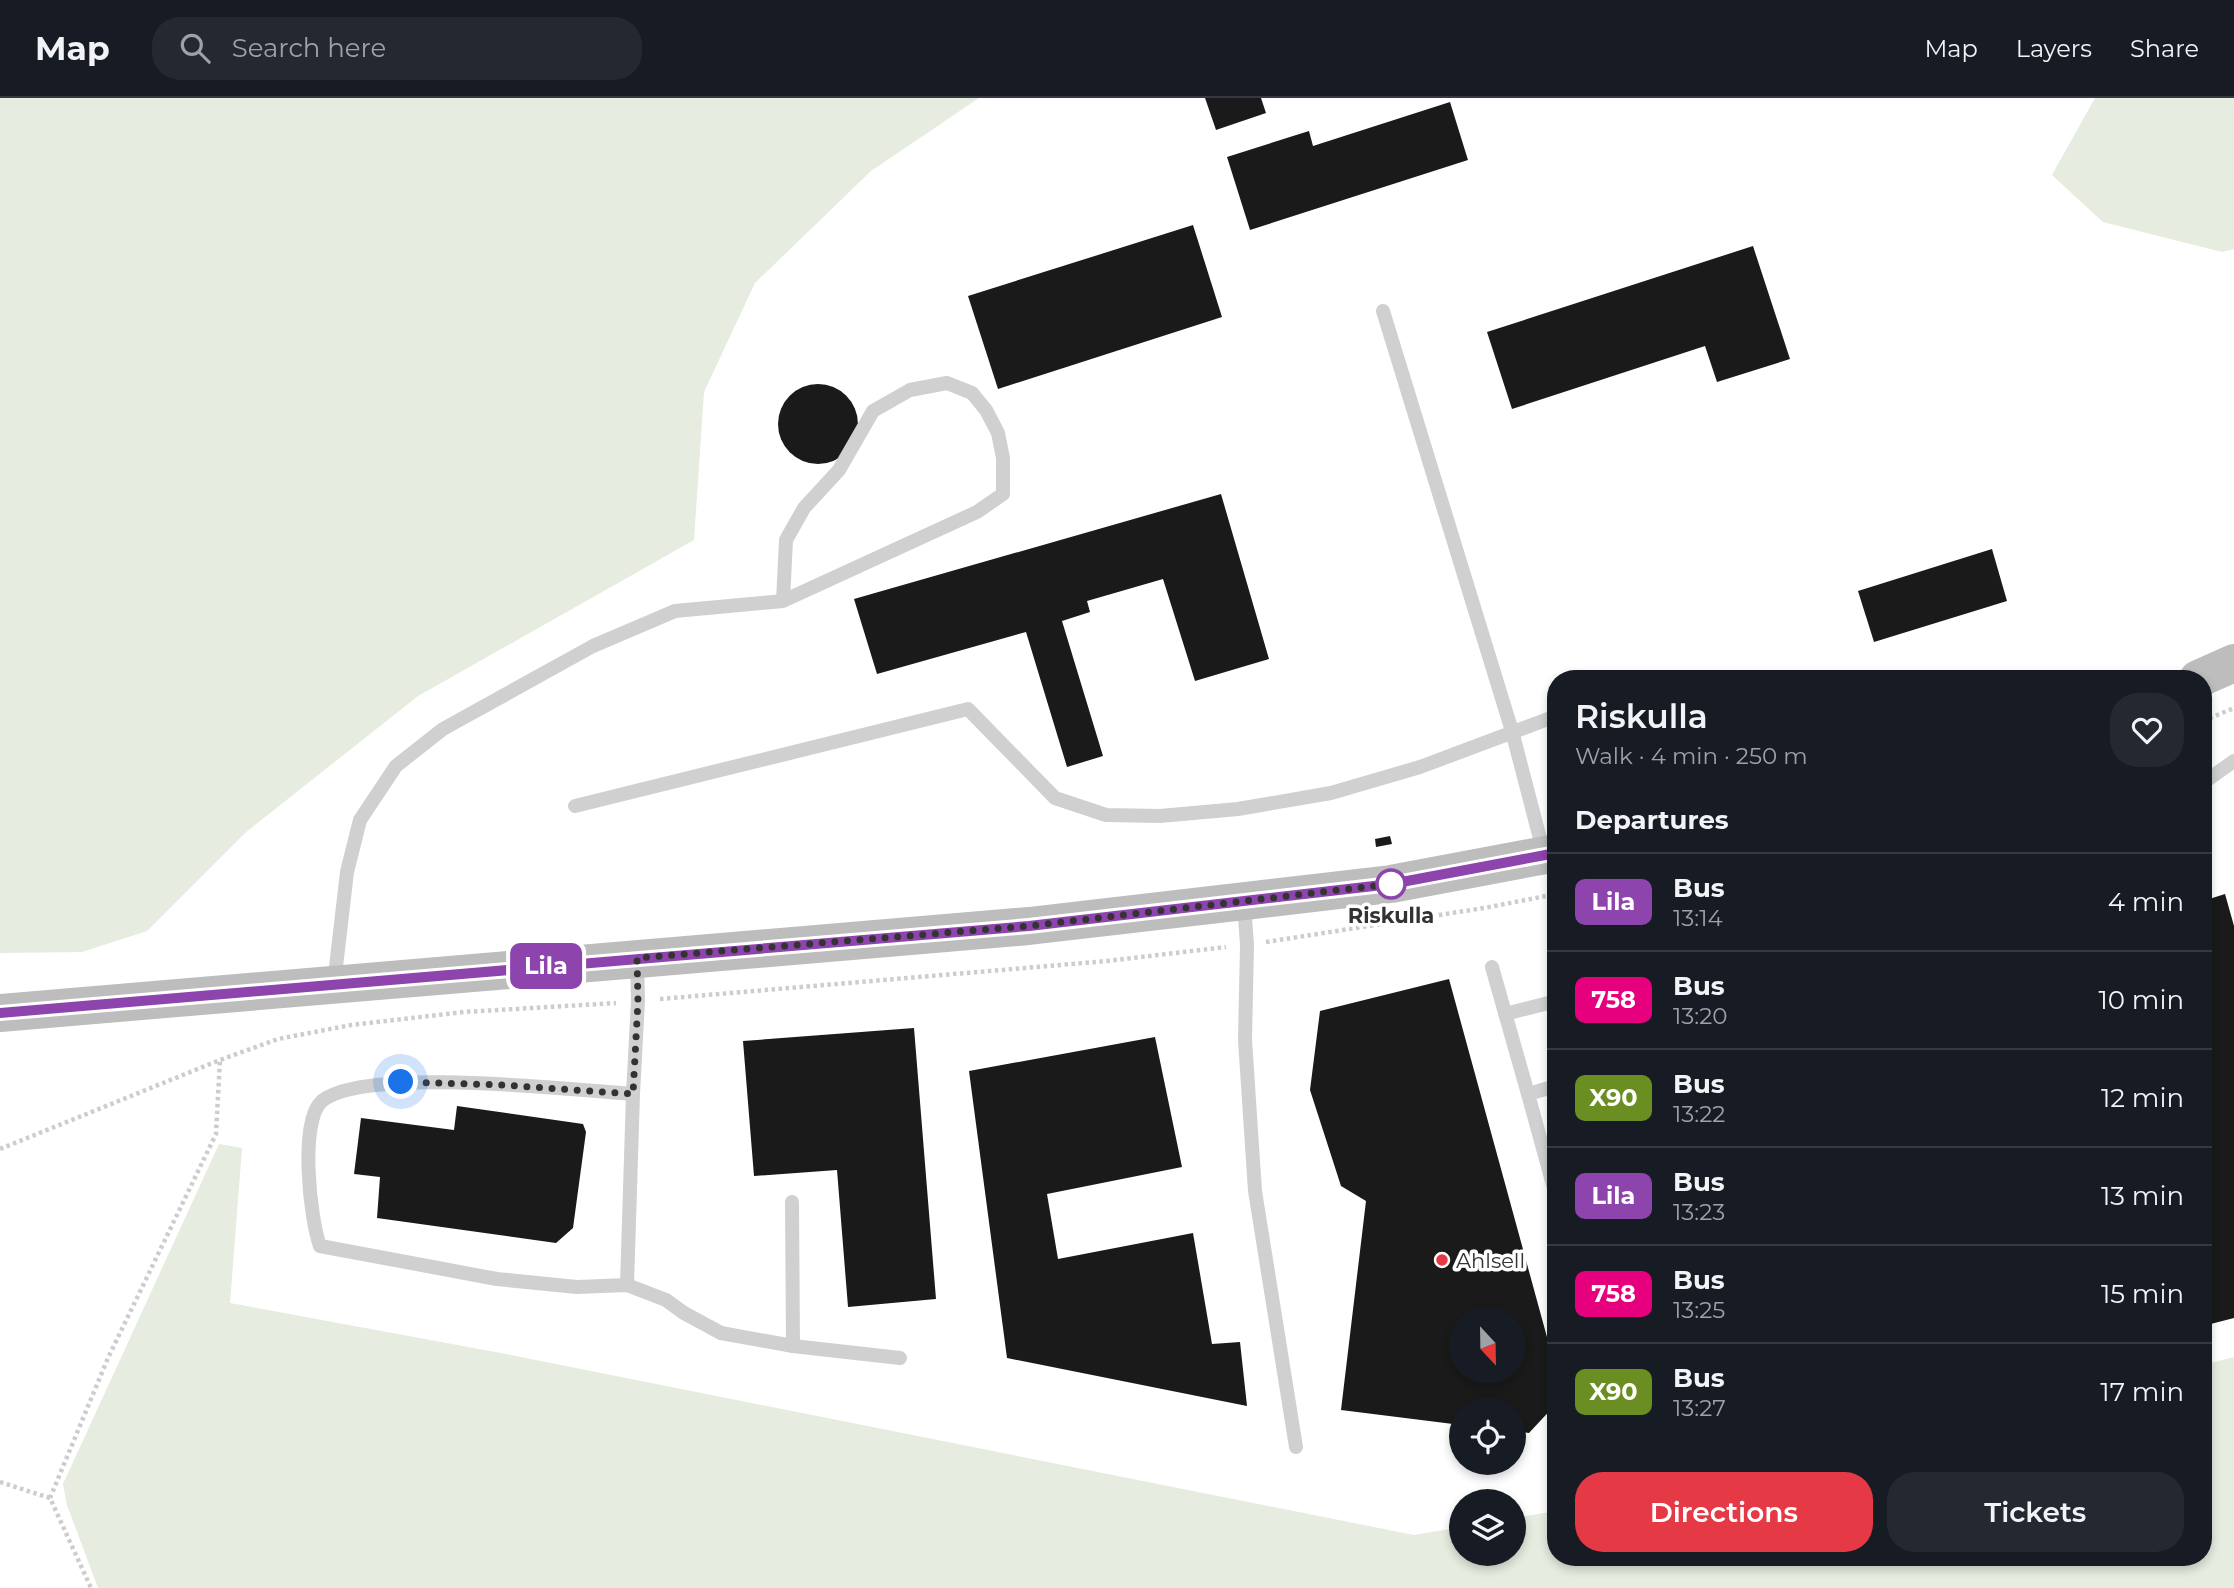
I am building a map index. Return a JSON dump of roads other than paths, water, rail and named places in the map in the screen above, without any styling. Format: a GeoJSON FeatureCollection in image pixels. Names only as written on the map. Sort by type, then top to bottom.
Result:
{"type":"FeatureCollection","features":[{"type":"Feature","properties":{"kind":"street"},"geometry":{"type":"LineString","coordinates":[[2212,673],[2234,663]]}},
{"type":"Feature","properties":{"kind":"street"},"geometry":{"type":"LineString","coordinates":[[0,1013],[1029,926],[1391,884],[1547,856]]}},
{"type":"Feature","properties":{"kind":"lane"},"geometry":{"type":"LineString","coordinates":[[1383,311],[1547,845]]}},
{"type":"Feature","properties":{"kind":"lane"},"geometry":{"type":"LineString","coordinates":[[334,984],[347,872],[360,820],[396,766],[454,722],[593,646],[675,611],[783,601],[977,512],[1003,494],[1003,458],[998,433],[986,410],[972,393],[947,383],[910,390],[873,411],[839,470],[804,508],[786,540],[783,601]]}},
{"type":"Feature","properties":{"kind":"lane"},"geometry":{"type":"LineString","coordinates":[[575,806],[968,709],[1055,798],[1106,815],[1160,816],[1238,809],[1331,793],[1420,767],[1547,719]]}},
{"type":"Feature","properties":{"kind":"lane"},"geometry":{"type":"LineString","coordinates":[[2212,777],[2234,761]]}},
{"type":"Feature","properties":{"kind":"lane"},"geometry":{"type":"LineString","coordinates":[[1244,902],[1247,945],[1245,1040],[1255,1191],[1296,1447]]}},
{"type":"Feature","properties":{"kind":"lane"},"geometry":{"type":"LineString","coordinates":[[627,1285],[638,1001],[637,958]]}},
{"type":"Feature","properties":{"kind":"lane"},"geometry":{"type":"LineString","coordinates":[[1492,967],[1547,1163]]}},
{"type":"Feature","properties":{"kind":"lane"},"geometry":{"type":"LineString","coordinates":[[1505,1014],[1547,1003]]}},
{"type":"Feature","properties":{"kind":"lane"},"geometry":{"type":"LineString","coordinates":[[633,1094],[502,1085],[401,1082],[348,1090],[323,1101],[314,1112],[308,1150],[310,1203],[320,1245],[497,1279],[577,1287],[627,1285],[666,1300],[721,1333],[793,1346],[900,1358]]}},
{"type":"Feature","properties":{"kind":"lane"},"geometry":{"type":"LineString","coordinates":[[1528,1094],[1547,1089]]}},
{"type":"Feature","properties":{"kind":"lane"},"geometry":{"type":"LineString","coordinates":[[792,1202],[793,1346]]}},
{"type":"Feature","properties":{"kind":"place","name":"Riskulla"},"geometry":{"type":"Point","coordinates":[1391,884]}},
{"type":"Feature","properties":{"kind":"place","name":"Ahlsell"},"geometry":{"type":"Point","coordinates":[1442,1260]}}]}
